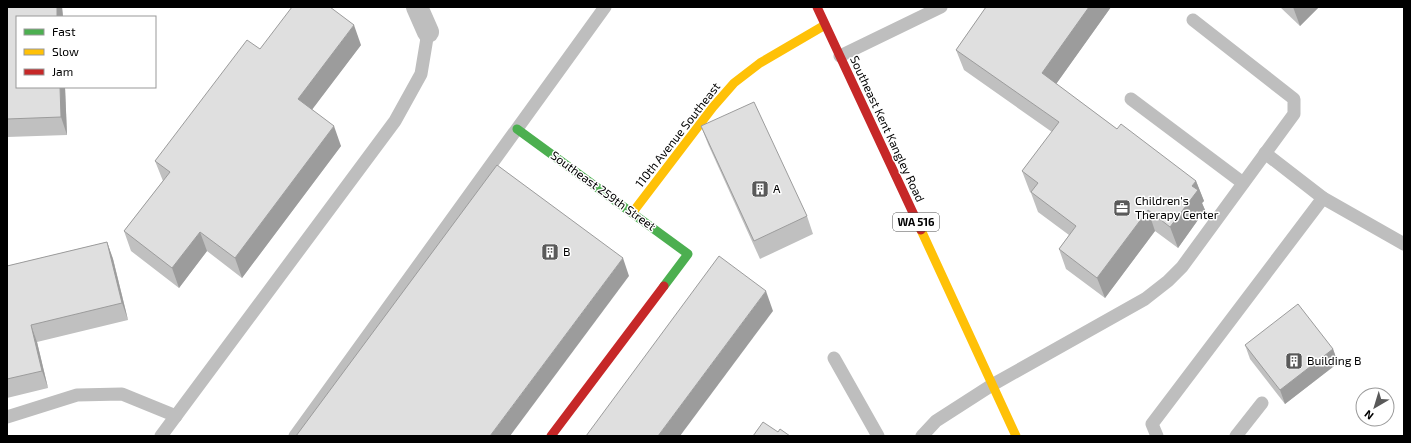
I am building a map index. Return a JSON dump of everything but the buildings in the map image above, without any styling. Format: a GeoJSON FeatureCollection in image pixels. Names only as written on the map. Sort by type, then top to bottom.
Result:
{"type":"FeatureCollection","features":[{"type":"Feature","properties":{"kind":"street"},"geometry":{"type":"LineString","coordinates":[[417,7],[428,32]]}},
{"type":"Feature","properties":{"kind":"street","name":"Southeast Kent Kangley Road"},"geometry":{"type":"LineString","coordinates":[[817,7],[1016,436]]}},
{"type":"Feature","properties":{"kind":"street","name":"110th Avenue Southeast"},"geometry":{"type":"LineString","coordinates":[[633,212],[713,107],[734,82],[760,63],[825,25]]}},
{"type":"Feature","properties":{"kind":"street","name":"Southeast 259th Street"},"geometry":{"type":"LineString","coordinates":[[517,129],[633,212],[688,254],[551,436]]}},
{"type":"Feature","properties":{"kind":"lane"},"geometry":{"type":"LineString","coordinates":[[295,436],[605,7]]}},
{"type":"Feature","properties":{"kind":"lane"},"geometry":{"type":"LineString","coordinates":[[840,56],[941,7]]}},
{"type":"Feature","properties":{"kind":"lane"},"geometry":{"type":"LineString","coordinates":[[922,436],[936,421],[992,384],[1145,299],[1168,282],[1182,267],[1294,114],[1294,99],[1193,20]]}},
{"type":"Feature","properties":{"kind":"lane"},"geometry":{"type":"LineString","coordinates":[[161,436],[395,121],[421,74],[428,32]]}},
{"type":"Feature","properties":{"kind":"lane"},"geometry":{"type":"LineString","coordinates":[[1131,99],[1243,184]]}},
{"type":"Feature","properties":{"kind":"lane"},"geometry":{"type":"LineString","coordinates":[[1265,153],[1323,198],[1404,244]]}},
{"type":"Feature","properties":{"kind":"lane"},"geometry":{"type":"LineString","coordinates":[[1157,436],[1152,424],[1323,198]]}},
{"type":"Feature","properties":{"kind":"lane"},"geometry":{"type":"LineString","coordinates":[[834,358],[878,436]]}},
{"type":"Feature","properties":{"kind":"lane"},"geometry":{"type":"LineString","coordinates":[[7,417],[77,395],[122,394],[176,416]]}},
{"type":"Feature","properties":{"kind":"lane"},"geometry":{"type":"LineString","coordinates":[[1236,436],[1262,403]]}},
{"type":"Feature","properties":{"kind":"traffic: fast"},"geometry":{"type":"LineString","coordinates":[[517,129],[688,254],[664,286]]}},
{"type":"Feature","properties":{"kind":"traffic: slow"},"geometry":{"type":"LineString","coordinates":[[633,212],[713,107],[734,83],[760,63],[825,25]]}},
{"type":"Feature","properties":{"kind":"traffic: slow"},"geometry":{"type":"LineString","coordinates":[[921,230],[1016,436]]}},
{"type":"Feature","properties":{"kind":"traffic: jam"},"geometry":{"type":"LineString","coordinates":[[817,7],[921,230]]}},
{"type":"Feature","properties":{"kind":"traffic: jam"},"geometry":{"type":"LineString","coordinates":[[551,436],[664,286]]}},
{"type":"Feature","properties":{"kind":"place","name":"A"},"geometry":{"type":"Point","coordinates":[760,189]}},
{"type":"Feature","properties":{"kind":"place","name":"Children's Therapy Center"},"geometry":{"type":"Point","coordinates":[1122,208]}},
{"type":"Feature","properties":{"kind":"place","name":"B"},"geometry":{"type":"Point","coordinates":[550,252]}},
{"type":"Feature","properties":{"kind":"place","name":"Building B"},"geometry":{"type":"Point","coordinates":[1294,361]}}]}
